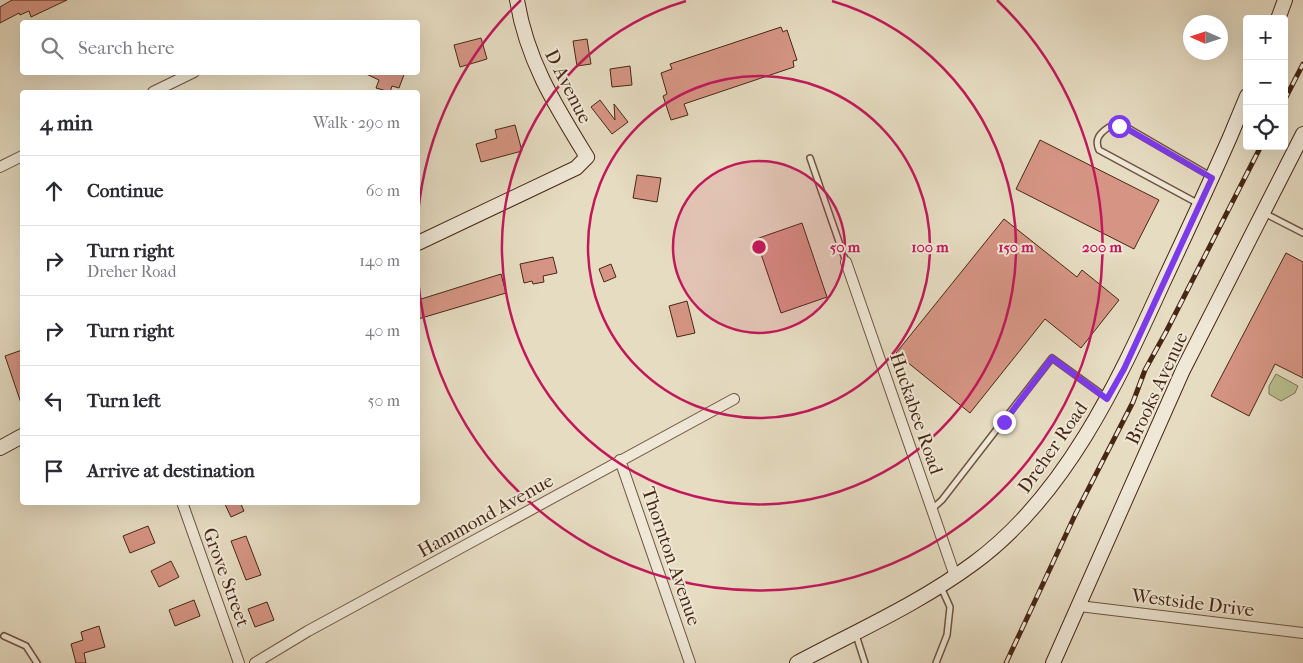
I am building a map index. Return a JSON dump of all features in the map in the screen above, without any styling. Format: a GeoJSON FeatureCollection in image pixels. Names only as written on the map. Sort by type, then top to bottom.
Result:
{"type":"FeatureCollection","features":[{"type":"Feature","properties":{"kind":"street","name":"D Avenue"},"geometry":{"type":"LineString","coordinates":[[420,242],[576,168],[586,157],[540,78],[526,38],[517,0]]}},
{"type":"Feature","properties":{"kind":"street"},"geometry":{"type":"LineString","coordinates":[[1280,15],[1286,0]]}},
{"type":"Feature","properties":{"kind":"street"},"geometry":{"type":"LineString","coordinates":[[157,90],[188,75]]}},
{"type":"Feature","properties":{"kind":"street","name":"Dreher Road"},"geometry":{"type":"LineString","coordinates":[[797,663],[940,586],[1004,538],[1030,511],[1068,461],[1124,369],[1212,178],[1243,105]]}},
{"type":"Feature","properties":{"kind":"street","name":"Brooks Avenue"},"geometry":{"type":"LineString","coordinates":[[1053,663],[1183,370],[1303,134]]}},
{"type":"Feature","properties":{"kind":"street"},"geometry":{"type":"LineString","coordinates":[[0,167],[20,157]]}},
{"type":"Feature","properties":{"kind":"street","name":"Huckabee Road"},"geometry":{"type":"LineString","coordinates":[[846,262],[955,576]]}},
{"type":"Feature","properties":{"kind":"street","name":"Hammond Avenue"},"geometry":{"type":"LineString","coordinates":[[255,663],[308,631],[734,399]]}},
{"type":"Feature","properties":{"kind":"street"},"geometry":{"type":"LineString","coordinates":[[0,448],[20,437]]}},
{"type":"Feature","properties":{"kind":"street","name":"Thornton Avenue"},"geometry":{"type":"LineString","coordinates":[[620,460],[690,663]]}},
{"type":"Feature","properties":{"kind":"street","name":"Grove Street"},"geometry":{"type":"LineString","coordinates":[[183,505],[239,663]]}},
{"type":"Feature","properties":{"kind":"street","name":"Westside Drive"},"geometry":{"type":"LineString","coordinates":[[1079,606],[1303,633]]}},
{"type":"Feature","properties":{"kind":"lane"},"geometry":{"type":"LineString","coordinates":[[1199,205],[1099,150],[1096,144],[1098,136],[1109,127],[1126,128],[1212,178]]}},
{"type":"Feature","properties":{"kind":"lane"},"geometry":{"type":"LineString","coordinates":[[810,158],[846,262]]}},
{"type":"Feature","properties":{"kind":"lane"},"geometry":{"type":"LineString","coordinates":[[1263,213],[1303,233]]}},
{"type":"Feature","properties":{"kind":"lane"},"geometry":{"type":"LineString","coordinates":[[932,510],[998,430],[1052,358],[1107,399]]}},
{"type":"Feature","properties":{"kind":"lane"},"geometry":{"type":"LineString","coordinates":[[936,663],[947,634],[950,607],[940,586]]}},
{"type":"Feature","properties":{"kind":"lane"},"geometry":{"type":"LineString","coordinates":[[855,632],[865,663]]}},
{"type":"Feature","properties":{"kind":"lane"},"geometry":{"type":"LineString","coordinates":[[4,636],[26,646],[37,663]]}},
{"type":"Feature","properties":{"kind":"green space"},"geometry":{"type":"Polygon","coordinates":[[[1276,374],[1298,386],[1295,393],[1281,401],[1269,394],[1269,386],[1276,374]]]}},
{"type":"Feature","properties":{"kind":"building"},"geometry":{"type":"Polygon","coordinates":[[[12,0],[67,0],[31,17],[29,11],[20,15],[19,13],[0,23],[0,7],[12,0]]]}},
{"type":"Feature","properties":{"kind":"building"},"geometry":{"type":"Polygon","coordinates":[[[781,27],[783,32],[787,30],[797,60],[793,61],[794,67],[684,104],[688,115],[671,120],[663,96],[667,94],[661,73],[672,69],[670,64],[781,27]]]}},
{"type":"Feature","properties":{"kind":"building"},"geometry":{"type":"Polygon","coordinates":[[[481,38],[487,59],[460,67],[454,45],[481,38]]]}},
{"type":"Feature","properties":{"kind":"building"},"geometry":{"type":"Polygon","coordinates":[[[587,39],[591,64],[577,66],[573,41],[587,39]]]}},
{"type":"Feature","properties":{"kind":"building"},"geometry":{"type":"Polygon","coordinates":[[[630,66],[632,85],[612,87],[610,69],[630,66]]]}},
{"type":"Feature","properties":{"kind":"building"},"geometry":{"type":"Polygon","coordinates":[[[368,75],[404,75],[399,88],[392,86],[391,90],[376,88],[379,80],[368,75]]]}},
{"type":"Feature","properties":{"kind":"building"},"geometry":{"type":"Polygon","coordinates":[[[600,100],[615,120],[614,104],[628,122],[612,134],[591,107],[600,100]]]}},
{"type":"Feature","properties":{"kind":"building"},"geometry":{"type":"Polygon","coordinates":[[[515,125],[522,151],[481,162],[476,144],[497,138],[495,130],[515,125]]]}},
{"type":"Feature","properties":{"kind":"building"},"geometry":{"type":"Polygon","coordinates":[[[1040,140],[1159,200],[1134,249],[1016,189],[1040,140]]]}},
{"type":"Feature","properties":{"kind":"building"},"geometry":{"type":"Polygon","coordinates":[[[637,175],[661,178],[657,202],[633,198],[637,175]]]}},
{"type":"Feature","properties":{"kind":"building"},"geometry":{"type":"Polygon","coordinates":[[[1004,219],[1077,277],[1082,270],[1119,300],[1081,348],[1045,319],[970,413],[896,353],[1004,219]]]}},
{"type":"Feature","properties":{"kind":"building"},"geometry":{"type":"Polygon","coordinates":[[[802,223],[827,297],[781,313],[756,239],[802,223]]]}},
{"type":"Feature","properties":{"kind":"building"},"geometry":{"type":"Polygon","coordinates":[[[1286,253],[1303,262],[1303,378],[1275,364],[1249,416],[1211,396],[1286,253]]]}},
{"type":"Feature","properties":{"kind":"building"},"geometry":{"type":"Polygon","coordinates":[[[553,257],[557,273],[543,276],[544,282],[533,284],[532,281],[524,283],[520,264],[553,257]]]}},
{"type":"Feature","properties":{"kind":"building"},"geometry":{"type":"Polygon","coordinates":[[[611,264],[616,277],[604,282],[599,269],[611,264]]]}},
{"type":"Feature","properties":{"kind":"building"},"geometry":{"type":"Polygon","coordinates":[[[501,274],[506,293],[420,318],[420,299],[501,274]]]}},
{"type":"Feature","properties":{"kind":"building"},"geometry":{"type":"Polygon","coordinates":[[[687,301],[695,333],[677,337],[669,306],[687,301]]]}},
{"type":"Feature","properties":{"kind":"building"},"geometry":{"type":"Polygon","coordinates":[[[20,351],[20,400],[5,356],[20,351]]]}},
{"type":"Feature","properties":{"kind":"building"},"geometry":{"type":"Polygon","coordinates":[[[225,505],[241,505],[244,511],[231,517],[225,505]]]}},
{"type":"Feature","properties":{"kind":"building"},"geometry":{"type":"Polygon","coordinates":[[[148,526],[155,543],[130,553],[123,536],[148,526]]]}},
{"type":"Feature","properties":{"kind":"building"},"geometry":{"type":"Polygon","coordinates":[[[246,536],[261,575],[246,580],[231,541],[246,536]]]}},
{"type":"Feature","properties":{"kind":"building"},"geometry":{"type":"Polygon","coordinates":[[[171,561],[179,577],[159,587],[151,571],[171,561]]]}},
{"type":"Feature","properties":{"kind":"building"},"geometry":{"type":"Polygon","coordinates":[[[194,600],[200,616],[175,626],[169,610],[194,600]]]}},
{"type":"Feature","properties":{"kind":"building"},"geometry":{"type":"Polygon","coordinates":[[[267,602],[274,620],[255,627],[248,609],[267,602]]]}},
{"type":"Feature","properties":{"kind":"building"},"geometry":{"type":"Polygon","coordinates":[[[99,626],[105,647],[84,653],[86,663],[76,663],[71,644],[83,640],[81,632],[99,626]]]}},
{"type":"Feature","properties":{"kind":"railway"},"geometry":{"type":"LineString","coordinates":[[1288,93],[1303,64]]}},
{"type":"Feature","properties":{"kind":"railway"},"geometry":{"type":"LineString","coordinates":[[1006,663],[1076,513],[1133,402],[1145,370],[1259,150]]}},
{"type":"Feature","properties":{"kind":"route"},"geometry":{"type":"LineString","coordinates":[[1004,422],[1052,358],[1107,399],[1124,369],[1212,178],[1126,128],[1119,126]]}}]}
